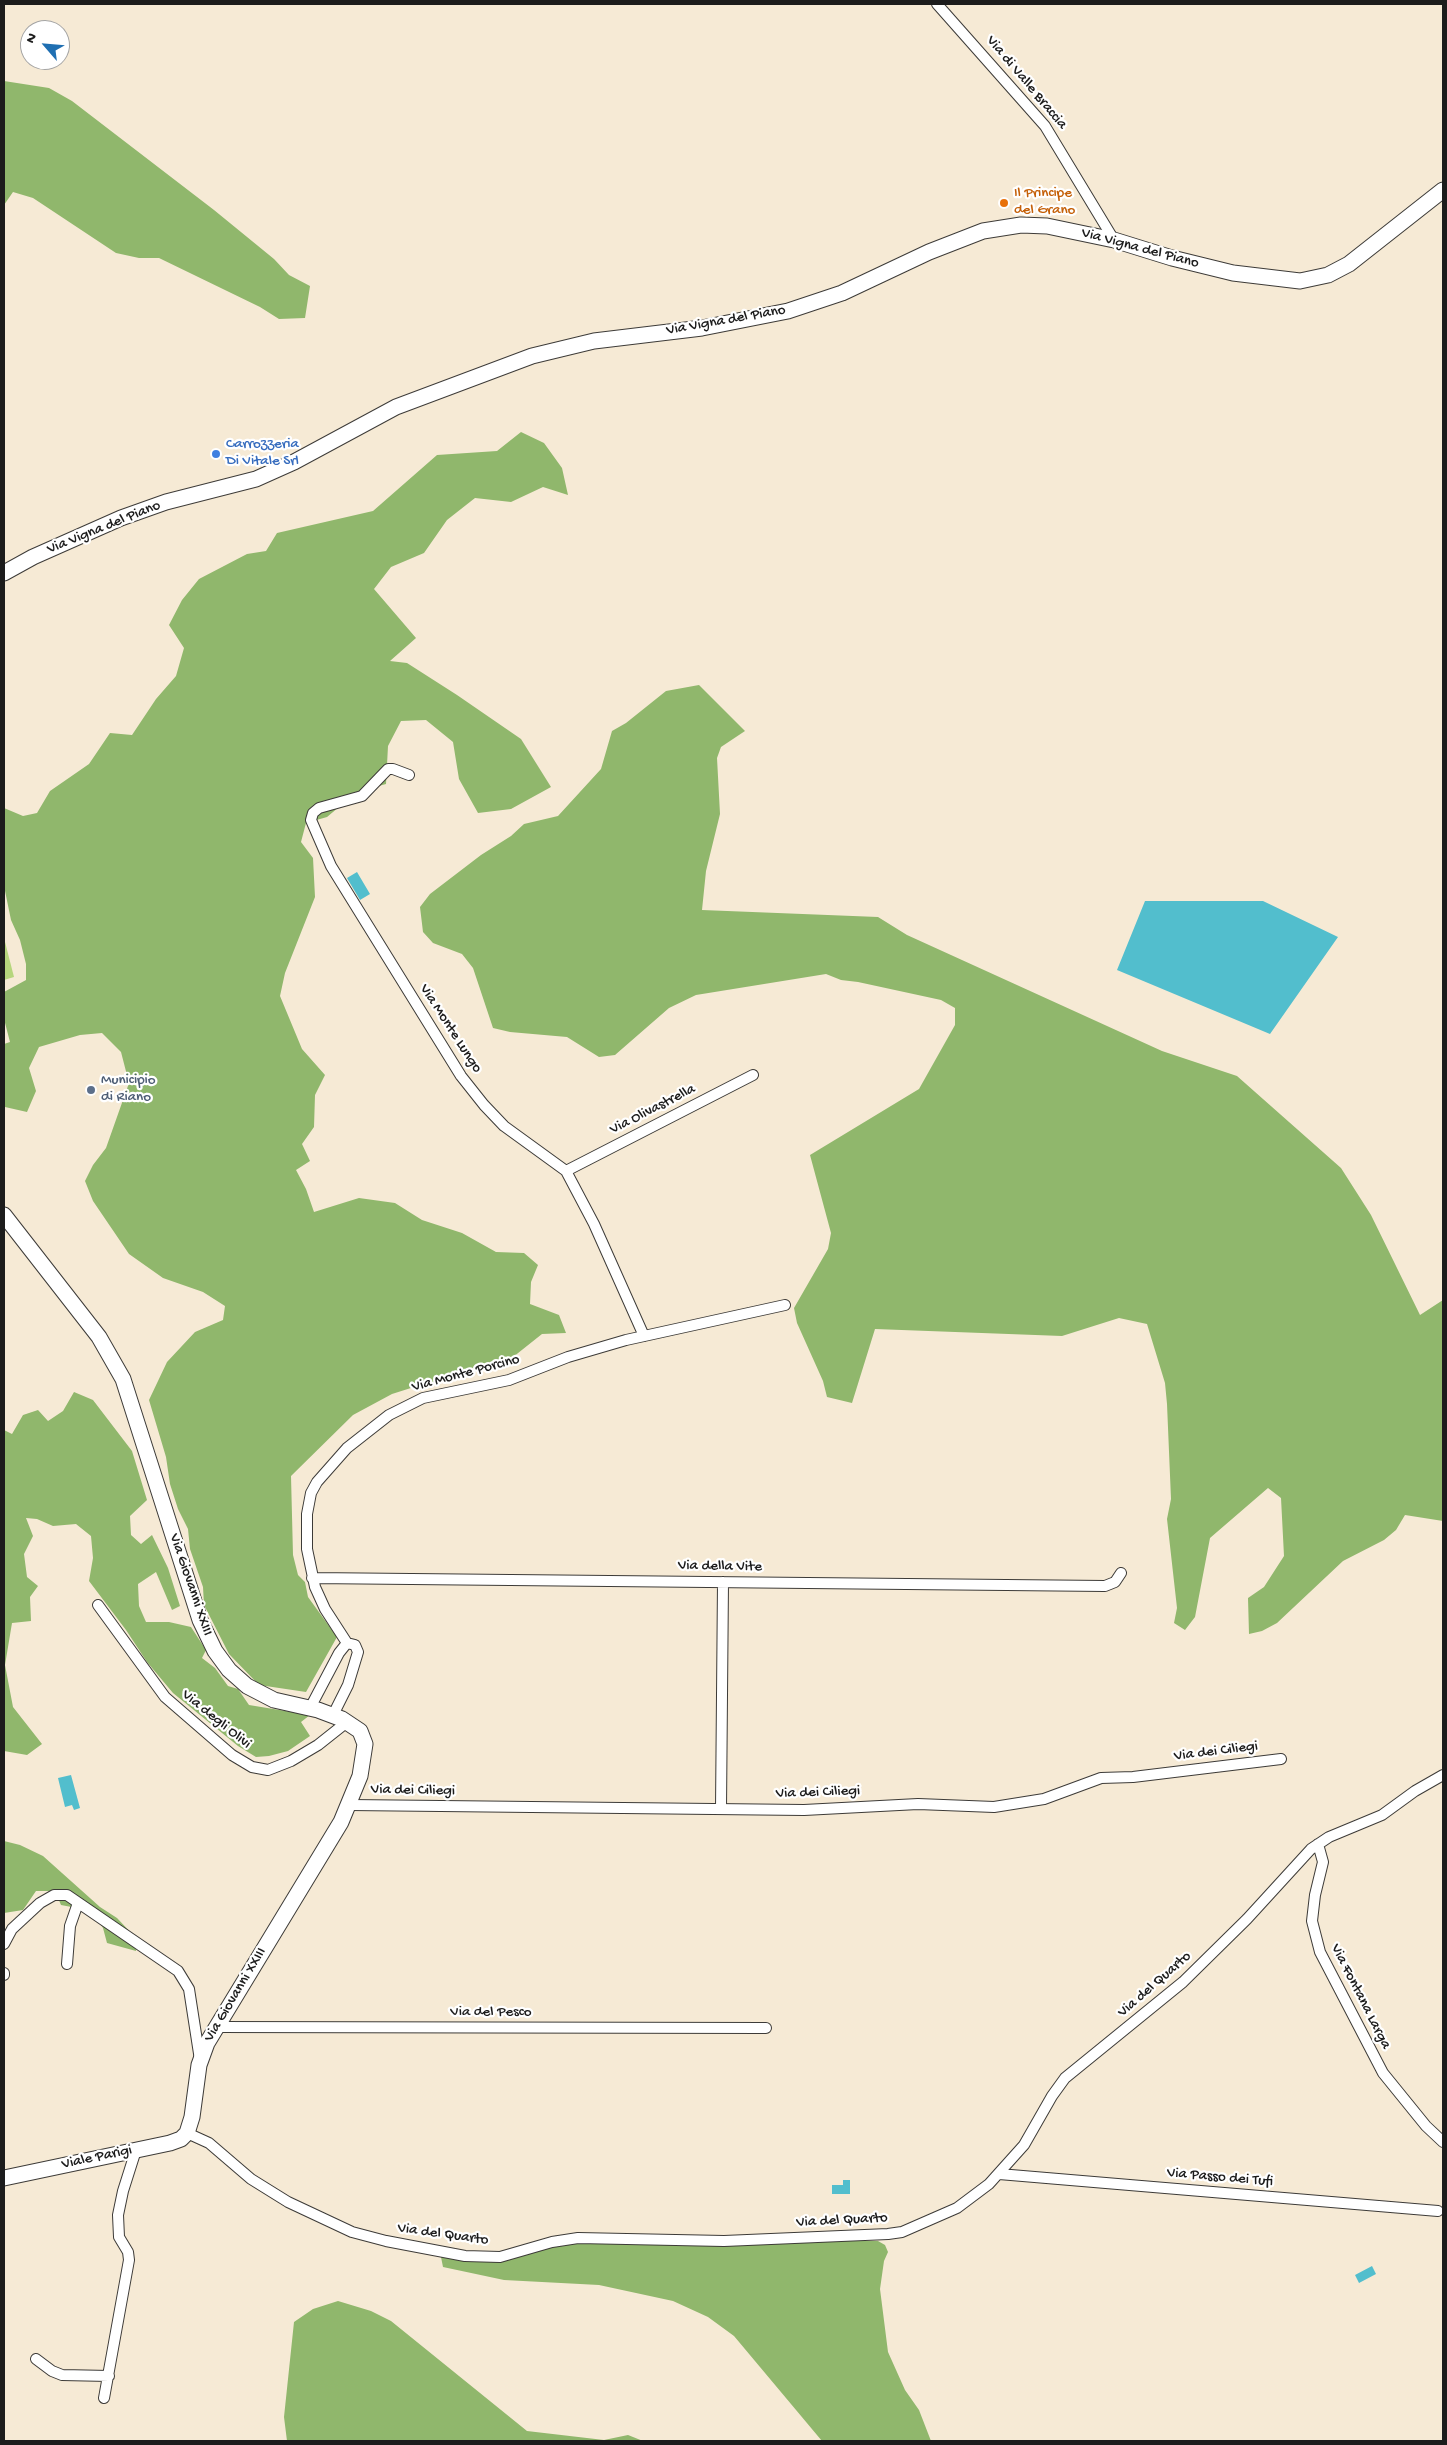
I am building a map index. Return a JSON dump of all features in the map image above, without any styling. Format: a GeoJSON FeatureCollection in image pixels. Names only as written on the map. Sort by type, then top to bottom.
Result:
{"type":"FeatureCollection","features":[{"type":"Feature","properties":{"kind":"main road","name":"Via Vigna del Piano"},"geometry":{"type":"LineString","coordinates":[[4,573],[121,518],[166,502],[232,487],[262,476],[294,462],[396,407],[532,356],[587,343],[702,328],[799,308],[842,293],[964,238],[993,229],[1021,225],[1047,226],[1114,240],[1172,258],[1233,273],[1277,280],[1308,280],[1328,275],[1349,264],[1443,190]]}},
{"type":"Feature","properties":{"kind":"main road","name":"Via Giovanni XXIII"},"geometry":{"type":"LineString","coordinates":[[4,1215],[100,1337],[123,1379],[200,1620],[215,1651],[238,1679],[257,1693],[284,1703],[333,1715],[347,1722],[360,1732],[365,1744],[360,1776],[350,1805],[216,2027],[200,2061],[192,2117],[187,2134]]}},
{"type":"Feature","properties":{"kind":"main road","name":"Viale Parigi"},"geometry":{"type":"LineString","coordinates":[[4,2178],[176,2142],[187,2134]]}},
{"type":"Feature","properties":{"kind":"street","name":"Via di Valle Braccia"},"geometry":{"type":"LineString","coordinates":[[937,4],[1044,126],[1114,240]]}},
{"type":"Feature","properties":{"kind":"street","name":"Via Monte Lungo"},"geometry":{"type":"LineString","coordinates":[[409,775],[394,769],[388,770],[362,796],[319,808],[313,813],[311,820],[331,866],[461,1076],[504,1126],[566,1171],[594,1224],[644,1336]]}},
{"type":"Feature","properties":{"kind":"street","name":"Via Olivastrella"},"geometry":{"type":"LineString","coordinates":[[566,1171],[753,1075]]}},
{"type":"Feature","properties":{"kind":"street","name":"Via Monte Porcino"},"geometry":{"type":"LineString","coordinates":[[333,1715],[348,1685],[358,1658],[355,1645],[347,1643],[325,1609],[312,1578],[306,1538],[307,1510],[314,1487],[336,1458],[380,1422],[408,1404],[423,1398],[509,1380],[574,1355],[644,1336],[785,1305]]}},
{"type":"Feature","properties":{"kind":"street","name":"Via della Vite"},"geometry":{"type":"LineString","coordinates":[[312,1578],[1105,1586],[1115,1582],[1121,1572]]}},
{"type":"Feature","properties":{"kind":"street"},"geometry":{"type":"LineString","coordinates":[[722,1808],[724,1582]]}},
{"type":"Feature","properties":{"kind":"street","name":"Via degli Olivi"},"geometry":{"type":"LineString","coordinates":[[98,1605],[165,1697],[230,1753],[252,1767],[268,1770],[287,1763],[318,1744],[347,1722]]}},
{"type":"Feature","properties":{"kind":"street"},"geometry":{"type":"LineString","coordinates":[[310,1708],[339,1653],[347,1643]]}},
{"type":"Feature","properties":{"kind":"street","name":"Via dei Ciliegi"},"geometry":{"type":"LineString","coordinates":[[350,1805],[804,1810],[918,1804],[994,1807],[1049,1798],[1077,1785],[1101,1778],[1133,1777],[1281,1759]]}},
{"type":"Feature","properties":{"kind":"street","name":"Via del Quarto"},"geometry":{"type":"LineString","coordinates":[[187,2134],[209,2143],[251,2179],[288,2202],[352,2232],[386,2241],[476,2257],[500,2257],[552,2242],[578,2238],[704,2242],[893,2234],[956,2208],[984,2189],[1024,2145],[1052,2096],[1065,2078],[1183,1982],[1235,1932],[1303,1857],[1318,1844],[1382,1816],[1415,1791],[1443,1776]]}},
{"type":"Feature","properties":{"kind":"street","name":"Via Fontana Larga"},"geometry":{"type":"LineString","coordinates":[[1318,1844],[1323,1862],[1315,1895],[1312,1921],[1320,1952],[1383,2073],[1429,2129],[1443,2142]]}},
{"type":"Feature","properties":{"kind":"street"},"geometry":{"type":"LineString","coordinates":[[4,1944],[12,1930],[48,1897],[61,1894],[78,1903],[174,1967],[187,1985],[200,2061]]}},
{"type":"Feature","properties":{"kind":"street"},"geometry":{"type":"LineString","coordinates":[[67,1964],[70,1926],[78,1903]]}},
{"type":"Feature","properties":{"kind":"street","name":"Via del Pesco"},"geometry":{"type":"LineString","coordinates":[[216,2027],[766,2028]]}},
{"type":"Feature","properties":{"kind":"street"},"geometry":{"type":"LineString","coordinates":[[104,2398],[129,2260],[128,2252],[119,2237],[118,2215],[123,2191],[136,2150]]}},
{"type":"Feature","properties":{"kind":"street","name":"Via Passo dei Tufi"},"geometry":{"type":"LineString","coordinates":[[999,2174],[1438,2211]]}},
{"type":"Feature","properties":{"kind":"street"},"geometry":{"type":"LineString","coordinates":[[36,2358],[52,2371],[62,2375],[108,2376]]}},
{"type":"Feature","properties":{"kind":"green space"},"geometry":{"type":"Polygon","coordinates":[[[4,81],[49,88],[72,101],[214,210],[274,259],[289,275],[310,286],[305,318],[279,319],[260,307],[159,258],[139,258],[116,253],[33,198],[13,192],[4,205],[4,81]]]}},
{"type":"Feature","properties":{"kind":"green space"},"geometry":{"type":"Polygon","coordinates":[[[521,432],[544,443],[562,468],[568,495],[543,487],[511,502],[475,498],[447,520],[424,553],[391,567],[374,589],[416,638],[390,661],[407,663],[521,739],[551,787],[511,809],[478,813],[459,779],[453,742],[426,720],[401,721],[388,746],[386,784],[357,792],[327,817],[306,823],[301,842],[313,858],[315,897],[285,973],[280,996],[302,1049],[325,1075],[315,1095],[314,1127],[302,1144],[310,1161],[296,1170],[306,1189],[314,1212],[359,1198],[395,1203],[422,1220],[462,1233],[496,1252],[524,1253],[538,1265],[531,1282],[530,1304],[559,1315],[566,1333],[542,1334],[503,1365],[472,1372],[449,1382],[414,1387],[392,1394],[353,1415],[291,1476],[293,1555],[298,1575],[305,1582],[308,1597],[337,1637],[306,1692],[259,1685],[229,1654],[204,1605],[203,1587],[190,1549],[188,1529],[178,1509],[170,1484],[166,1457],[149,1400],[167,1362],[195,1332],[223,1320],[225,1306],[203,1292],[163,1278],[129,1254],[93,1201],[85,1181],[93,1165],[106,1148],[129,1083],[121,1052],[102,1033],[80,1035],[39,1047],[29,1068],[36,1091],[27,1112],[5,1107],[4,1110],[4,1044],[10,1042],[4,1019],[4,992],[26,980],[26,964],[20,940],[11,920],[4,886],[4,808],[23,816],[37,813],[50,791],[89,764],[110,733],[132,735],[156,699],[176,676],[184,648],[169,625],[182,600],[199,579],[247,554],[266,551],[277,533],[373,511],[437,455],[497,451],[521,432]]]}},
{"type":"Feature","properties":{"kind":"green space"},"geometry":{"type":"Polygon","coordinates":[[[699,685],[745,731],[721,747],[717,758],[720,814],[706,871],[702,910],[878,917],[907,935],[1162,1051],[1237,1076],[1341,1168],[1371,1215],[1420,1315],[1443,1300],[1443,1521],[1405,1515],[1396,1530],[1384,1540],[1343,1561],[1277,1623],[1262,1631],[1249,1634],[1248,1598],[1264,1587],[1284,1556],[1281,1498],[1268,1488],[1210,1538],[1195,1617],[1185,1630],[1174,1623],[1177,1608],[1167,1519],[1171,1499],[1165,1383],[1147,1324],[1119,1318],[1062,1336],[875,1329],[852,1403],[827,1397],[823,1381],[797,1323],[794,1308],[828,1249],[831,1233],[810,1155],[919,1089],[955,1025],[955,1008],[941,1000],[841,980],[826,974],[696,995],[669,1008],[615,1055],[599,1057],[567,1037],[510,1032],[493,1028],[473,968],[462,954],[433,943],[423,932],[420,907],[430,894],[481,855],[511,836],[524,824],[558,816],[601,769],[612,731],[626,723],[666,691],[699,685]]]}},
{"type":"Feature","properties":{"kind":"green space"},"geometry":{"type":"Polygon","coordinates":[[[4,938],[14,977],[4,980],[4,938]]]}},
{"type":"Feature","properties":{"kind":"green space"},"geometry":{"type":"Polygon","coordinates":[[[74,1392],[93,1400],[132,1451],[147,1500],[130,1516],[131,1535],[141,1544],[152,1535],[168,1568],[180,1606],[172,1610],[156,1572],[138,1584],[139,1606],[146,1622],[169,1622],[191,1627],[206,1650],[202,1658],[215,1668],[228,1686],[238,1689],[249,1705],[310,1715],[301,1722],[310,1736],[288,1751],[256,1757],[238,1746],[173,1693],[147,1662],[126,1630],[89,1581],[93,1558],[91,1536],[76,1524],[53,1526],[37,1519],[26,1518],[33,1536],[24,1554],[27,1577],[38,1586],[30,1597],[31,1621],[12,1623],[5,1665],[13,1707],[42,1744],[27,1755],[4,1751],[4,1430],[12,1434],[23,1415],[38,1410],[48,1421],[63,1411],[74,1392]]]}},
{"type":"Feature","properties":{"kind":"green space"},"geometry":{"type":"Polygon","coordinates":[[[4,1841],[20,1845],[43,1856],[100,1907],[117,1918],[135,1937],[136,1951],[107,1943],[103,1928],[94,1915],[82,1909],[61,1905],[55,1891],[36,1891],[23,1910],[4,1913],[4,1841]]]}},
{"type":"Feature","properties":{"kind":"green space"},"geometry":{"type":"Polygon","coordinates":[[[593,2241],[878,2241],[885,2245],[888,2252],[884,2261],[880,2289],[888,2352],[905,2390],[919,2410],[931,2441],[822,2441],[734,2336],[708,2317],[673,2301],[599,2285],[504,2280],[443,2267],[441,2257],[495,2260],[539,2249],[593,2241]]]}},
{"type":"Feature","properties":{"kind":"green space"},"geometry":{"type":"Polygon","coordinates":[[[338,2301],[371,2311],[391,2321],[527,2431],[604,2440],[628,2435],[643,2441],[287,2441],[284,2417],[294,2322],[313,2309],[338,2301]]]}},
{"type":"Feature","properties":{"kind":"water"},"geometry":{"type":"Polygon","coordinates":[[[357,872],[370,894],[360,900],[347,878],[357,872]]]}},
{"type":"Feature","properties":{"kind":"water"},"geometry":{"type":"Polygon","coordinates":[[[1145,901],[1263,901],[1338,937],[1270,1034],[1117,970],[1145,901]]]}},
{"type":"Feature","properties":{"kind":"water"},"geometry":{"type":"Polygon","coordinates":[[[71,1775],[80,1808],[74,1810],[72,1805],[65,1807],[58,1778],[71,1775]]]}},
{"type":"Feature","properties":{"kind":"water"},"geometry":{"type":"Polygon","coordinates":[[[843,2180],[850,2180],[850,2194],[832,2194],[832,2185],[843,2185],[843,2180]]]}},
{"type":"Feature","properties":{"kind":"water"},"geometry":{"type":"Polygon","coordinates":[[[1372,2266],[1376,2274],[1359,2283],[1355,2275],[1372,2266]]]}},
{"type":"Feature","properties":{"kind":"place","name":"Il Principe del Grano"},"geometry":{"type":"Point","coordinates":[1004,203]}},
{"type":"Feature","properties":{"kind":"place","name":"Carrozzeria Di Vitale Srl"},"geometry":{"type":"Point","coordinates":[216,454]}},
{"type":"Feature","properties":{"kind":"place","name":"Municipio di Riano"},"geometry":{"type":"Point","coordinates":[91,1090]}}]}
